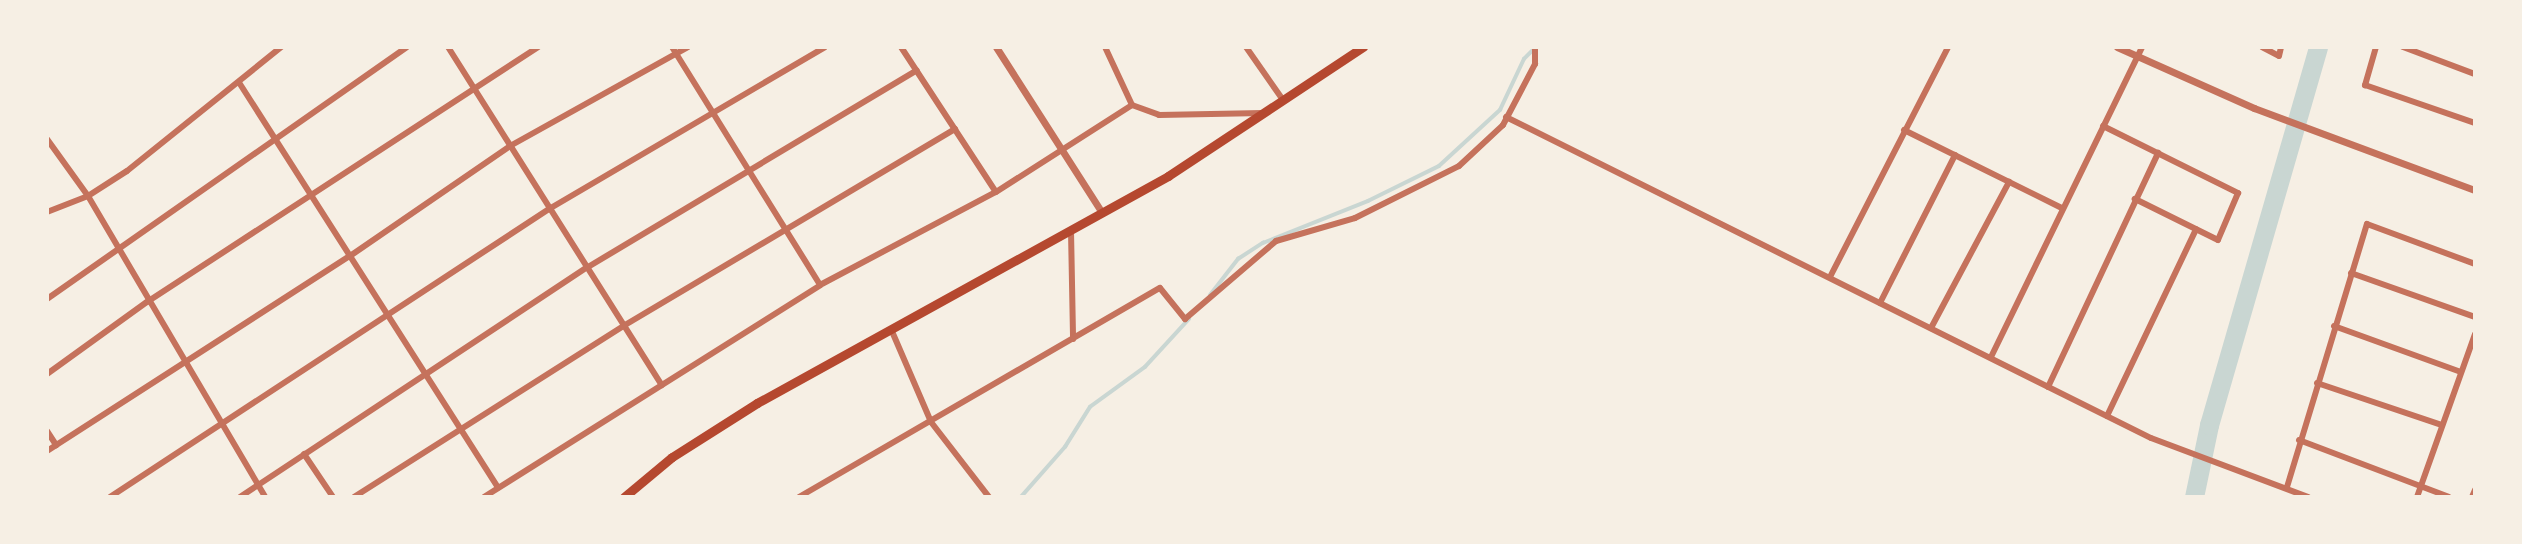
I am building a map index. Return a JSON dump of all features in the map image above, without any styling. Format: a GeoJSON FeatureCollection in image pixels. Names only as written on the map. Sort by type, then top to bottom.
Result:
{"type":"FeatureCollection","features":[{"type":"Feature","properties":{"kind":"main road"},"geometry":{"type":"LineString","coordinates":[[624,497],[717,428],[1102,214],[1264,113],[1363,47]]}},
{"type":"Feature","properties":{"kind":"street"},"geometry":{"type":"LineString","coordinates":[[47,212],[88,196],[240,84],[281,47]]}},
{"type":"Feature","properties":{"kind":"street"},"geometry":{"type":"LineString","coordinates":[[47,299],[407,47]]}},
{"type":"Feature","properties":{"kind":"street"},"geometry":{"type":"LineString","coordinates":[[447,47],[662,385]]}},
{"type":"Feature","properties":{"kind":"street"},"geometry":{"type":"LineString","coordinates":[[47,374],[147,302],[472,87],[538,47]]}},
{"type":"Feature","properties":{"kind":"street"},"geometry":{"type":"LineString","coordinates":[[47,451],[350,256],[510,146],[674,50],[688,47]]}},
{"type":"Feature","properties":{"kind":"street"},"geometry":{"type":"LineString","coordinates":[[110,497],[549,209],[825,47]]}},
{"type":"Feature","properties":{"kind":"street"},"geometry":{"type":"LineString","coordinates":[[901,47],[996,192]]}},
{"type":"Feature","properties":{"kind":"street"},"geometry":{"type":"LineString","coordinates":[[996,47],[1102,214]]}},
{"type":"Feature","properties":{"kind":"street"},"geometry":{"type":"LineString","coordinates":[[1246,47],[1283,100]]}},
{"type":"Feature","properties":{"kind":"street"},"geometry":{"type":"LineString","coordinates":[[800,497],[1160,288],[1185,319],[1276,241],[1355,218],[1459,166],[1506,117],[1535,64],[1535,47]]}},
{"type":"Feature","properties":{"kind":"street"},"geometry":{"type":"LineString","coordinates":[[1829,277],[1948,47]]}},
{"type":"Feature","properties":{"kind":"street"},"geometry":{"type":"LineString","coordinates":[[2117,47],[2285,121],[2475,190]]}},
{"type":"Feature","properties":{"kind":"street"},"geometry":{"type":"LineString","coordinates":[[1991,357],[2143,47]]}},
{"type":"Feature","properties":{"kind":"street"},"geometry":{"type":"LineString","coordinates":[[2262,47],[2279,56],[2281,47]]}},
{"type":"Feature","properties":{"kind":"street"},"geometry":{"type":"LineString","coordinates":[[2376,47],[2365,85],[2475,123]]}},
{"type":"Feature","properties":{"kind":"street"},"geometry":{"type":"LineString","coordinates":[[2403,47],[2475,74]]}},
{"type":"Feature","properties":{"kind":"street"},"geometry":{"type":"LineString","coordinates":[[1108,48],[1132,105],[1159,116],[1264,113]]}},
{"type":"Feature","properties":{"kind":"street"},"geometry":{"type":"LineString","coordinates":[[674,50],[789,231],[820,285]]}},
{"type":"Feature","properties":{"kind":"street"},"geometry":{"type":"LineString","coordinates":[[240,497],[588,267],[917,70]]}},
{"type":"Feature","properties":{"kind":"street"},"geometry":{"type":"LineString","coordinates":[[240,84],[498,488]]}},
{"type":"Feature","properties":{"kind":"street"},"geometry":{"type":"LineString","coordinates":[[484,497],[820,285],[996,192],[1132,105]]}},
{"type":"Feature","properties":{"kind":"street"},"geometry":{"type":"LineString","coordinates":[[1506,117],[2108,416],[2194,456],[2287,487],[2308,497]]}},
{"type":"Feature","properties":{"kind":"street"},"geometry":{"type":"LineString","coordinates":[[2103,126],[2238,193],[2218,240],[2135,199]]}},
{"type":"Feature","properties":{"kind":"street"},"geometry":{"type":"LineString","coordinates":[[354,497],[625,325],[789,231],[955,129]]}},
{"type":"Feature","properties":{"kind":"street"},"geometry":{"type":"LineString","coordinates":[[1904,130],[2062,208]]}},
{"type":"Feature","properties":{"kind":"street"},"geometry":{"type":"LineString","coordinates":[[47,139],[120,247],[147,302],[265,497]]}},
{"type":"Feature","properties":{"kind":"street"},"geometry":{"type":"LineString","coordinates":[[2048,387],[2158,153]]}},
{"type":"Feature","properties":{"kind":"street"},"geometry":{"type":"LineString","coordinates":[[1880,303],[1955,155]]}},
{"type":"Feature","properties":{"kind":"street"},"geometry":{"type":"LineString","coordinates":[[1931,328],[2010,182]]}},
{"type":"Feature","properties":{"kind":"street"},"geometry":{"type":"LineString","coordinates":[[2287,487],[2299,440],[2367,224],[2475,264]]}},
{"type":"Feature","properties":{"kind":"street"},"geometry":{"type":"LineString","coordinates":[[2108,416],[2196,229]]}},
{"type":"Feature","properties":{"kind":"street"},"geometry":{"type":"LineString","coordinates":[[1071,231],[1073,339]]}},
{"type":"Feature","properties":{"kind":"street"},"geometry":{"type":"LineString","coordinates":[[2351,273],[2475,317]]}},
{"type":"Feature","properties":{"kind":"street"},"geometry":{"type":"LineString","coordinates":[[2334,327],[2461,372]]}},
{"type":"Feature","properties":{"kind":"street"},"geometry":{"type":"LineString","coordinates":[[891,329],[931,422],[989,497]]}},
{"type":"Feature","properties":{"kind":"street"},"geometry":{"type":"LineString","coordinates":[[2417,497],[2475,334]]}},
{"type":"Feature","properties":{"kind":"street"},"geometry":{"type":"LineString","coordinates":[[2317,383],[2442,425]]}},
{"type":"Feature","properties":{"kind":"street"},"geometry":{"type":"LineString","coordinates":[[47,431],[56,445]]}},
{"type":"Feature","properties":{"kind":"street"},"geometry":{"type":"LineString","coordinates":[[2299,440],[2449,497]]}},
{"type":"Feature","properties":{"kind":"street"},"geometry":{"type":"LineString","coordinates":[[304,454],[333,497]]}},
{"type":"Feature","properties":{"kind":"street"},"geometry":{"type":"LineString","coordinates":[[2472,497],[2475,490]]}},
{"type":"Feature","properties":{"kind":"waterway"},"geometry":{"type":"LineString","coordinates":[[2194,497],[2209,425],[2318,47]]}},
{"type":"Feature","properties":{"kind":"waterway"},"geometry":{"type":"LineString","coordinates":[[1210,295],[1238,259],[1263,243],[1368,201],[1439,166],[1500,110],[1524,59],[1535,48]]}},
{"type":"Feature","properties":{"kind":"waterway"},"geometry":{"type":"LineString","coordinates":[[1021,497],[1065,447],[1090,407],[1145,367],[1189,319]]}}]}
